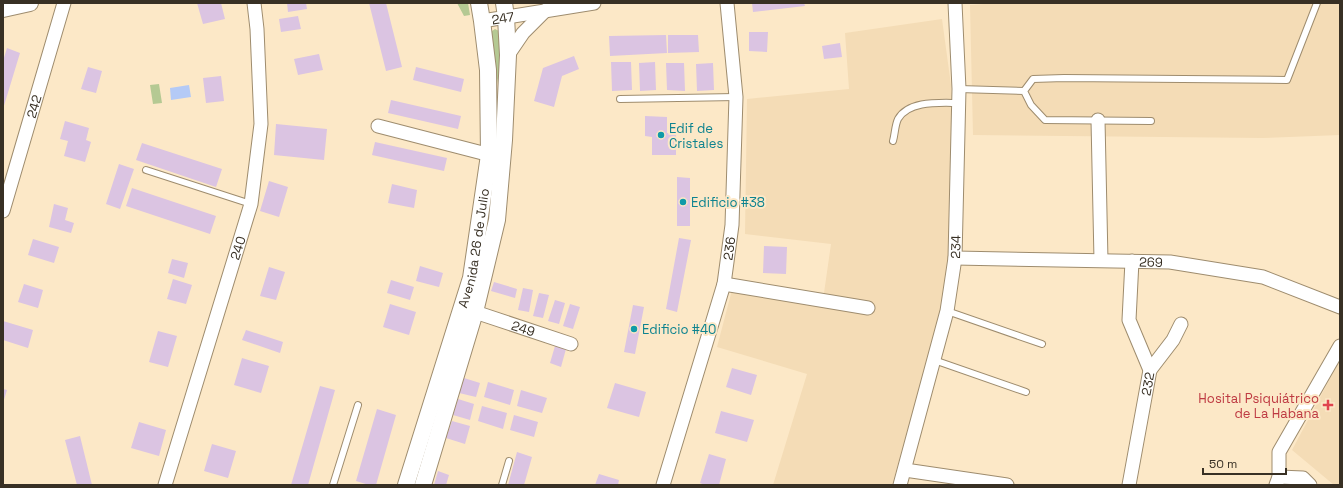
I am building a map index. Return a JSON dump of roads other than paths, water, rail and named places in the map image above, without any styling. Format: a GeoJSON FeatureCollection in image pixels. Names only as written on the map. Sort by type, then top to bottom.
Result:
{"type":"FeatureCollection","features":[{"type":"Feature","properties":{"kind":"street"},"geometry":{"type":"LineString","coordinates":[[3,9],[30,3]]}},
{"type":"Feature","properties":{"kind":"street","name":"242"},"geometry":{"type":"LineString","coordinates":[[3,210],[64,3]]}},
{"type":"Feature","properties":{"kind":"street","name":"240"},"geometry":{"type":"LineString","coordinates":[[165,485],[251,204],[261,124],[257,28],[254,3]]}},
{"type":"Feature","properties":{"kind":"street","name":"Avenida 26 de Julio"},"geometry":{"type":"LineString","coordinates":[[423,485],[475,312],[497,220],[496,156],[488,70],[479,3]]}},
{"type":"Feature","properties":{"kind":"street","name":"247"},"geometry":{"type":"LineString","coordinates":[[482,21],[505,10],[546,10],[594,3]]}},
{"type":"Feature","properties":{"kind":"street","name":"236"},"geometry":{"type":"LineString","coordinates":[[663,485],[724,284],[732,225],[736,97],[727,3]]}},
{"type":"Feature","properties":{"kind":"street","name":"234"},"geometry":{"type":"LineString","coordinates":[[900,485],[947,311],[955,258],[959,89],[955,3]]}},
{"type":"Feature","properties":{"kind":"street","name":"Avenida 26 de Julio"},"geometry":{"type":"LineString","coordinates":[[406,485],[471,278],[496,156],[504,140],[508,55],[505,10]]}},
{"type":"Feature","properties":{"kind":"street","name":"247"},"geometry":{"type":"LineString","coordinates":[[508,55],[523,33],[546,10]]}},
{"type":"Feature","properties":{"kind":"street"},"geometry":{"type":"LineString","coordinates":[[1098,120],[1101,260]]}},
{"type":"Feature","properties":{"kind":"street"},"geometry":{"type":"LineString","coordinates":[[378,126],[496,156]]}},
{"type":"Feature","properties":{"kind":"street","name":"269"},"geometry":{"type":"LineString","coordinates":[[955,258],[1170,262],[1263,278],[1340,307]]}},
{"type":"Feature","properties":{"kind":"street","name":"232"},"geometry":{"type":"LineString","coordinates":[[1129,485],[1150,370],[1129,320],[1132,261]]}},
{"type":"Feature","properties":{"kind":"street"},"geometry":{"type":"LineString","coordinates":[[724,284],[868,308]]}},
{"type":"Feature","properties":{"kind":"street","name":"249"},"geometry":{"type":"LineString","coordinates":[[475,312],[571,344]]}},
{"type":"Feature","properties":{"kind":"street"},"geometry":{"type":"LineString","coordinates":[[1150,370],[1172,340],[1181,324]]}},
{"type":"Feature","properties":{"kind":"street"},"geometry":{"type":"LineString","coordinates":[[1310,485],[1303,478],[1278,481],[1279,452],[1340,346]]}},
{"type":"Feature","properties":{"kind":"street"},"geometry":{"type":"LineString","coordinates":[[905,470],[1007,485]]}},
{"type":"Feature","properties":{"kind":"lane"},"geometry":{"type":"LineString","coordinates":[[1024,91],[1034,79],[1287,80],[1317,3]]}},
{"type":"Feature","properties":{"kind":"lane"},"geometry":{"type":"LineString","coordinates":[[959,89],[1024,91]]}},
{"type":"Feature","properties":{"kind":"lane"},"geometry":{"type":"LineString","coordinates":[[1024,91],[1031,105],[1045,120],[1151,121]]}},
{"type":"Feature","properties":{"kind":"lane"},"geometry":{"type":"LineString","coordinates":[[620,99],[736,97]]}},
{"type":"Feature","properties":{"kind":"lane"},"geometry":{"type":"LineString","coordinates":[[893,140],[898,119],[908,108],[931,102],[959,103]]}},
{"type":"Feature","properties":{"kind":"lane"},"geometry":{"type":"LineString","coordinates":[[146,170],[251,204]]}},
{"type":"Feature","properties":{"kind":"lane"},"geometry":{"type":"LineString","coordinates":[[947,311],[1042,344]]}},
{"type":"Feature","properties":{"kind":"lane"},"geometry":{"type":"LineString","coordinates":[[934,360],[1026,392]]}},
{"type":"Feature","properties":{"kind":"lane"},"geometry":{"type":"LineString","coordinates":[[333,485],[358,405]]}},
{"type":"Feature","properties":{"kind":"lane"},"geometry":{"type":"LineString","coordinates":[[502,485],[509,461]]}},
{"type":"Feature","properties":{"kind":"water"},"geometry":{"type":"Polygon","coordinates":[[[189,85],[191,97],[171,100],[170,88],[189,85]]]}},
{"type":"Feature","properties":{"kind":"place","name":"Edif de Cristales"},"geometry":{"type":"Point","coordinates":[661,135]}},
{"type":"Feature","properties":{"kind":"place","name":"Edificio #38"},"geometry":{"type":"Point","coordinates":[683,202]}},
{"type":"Feature","properties":{"kind":"place","name":"Edificio #40"},"geometry":{"type":"Point","coordinates":[634,329]}},
{"type":"Feature","properties":{"kind":"place","name":"Hosital Psiquiátrico de La Habana"},"geometry":{"type":"Point","coordinates":[1328,405]}}]}
